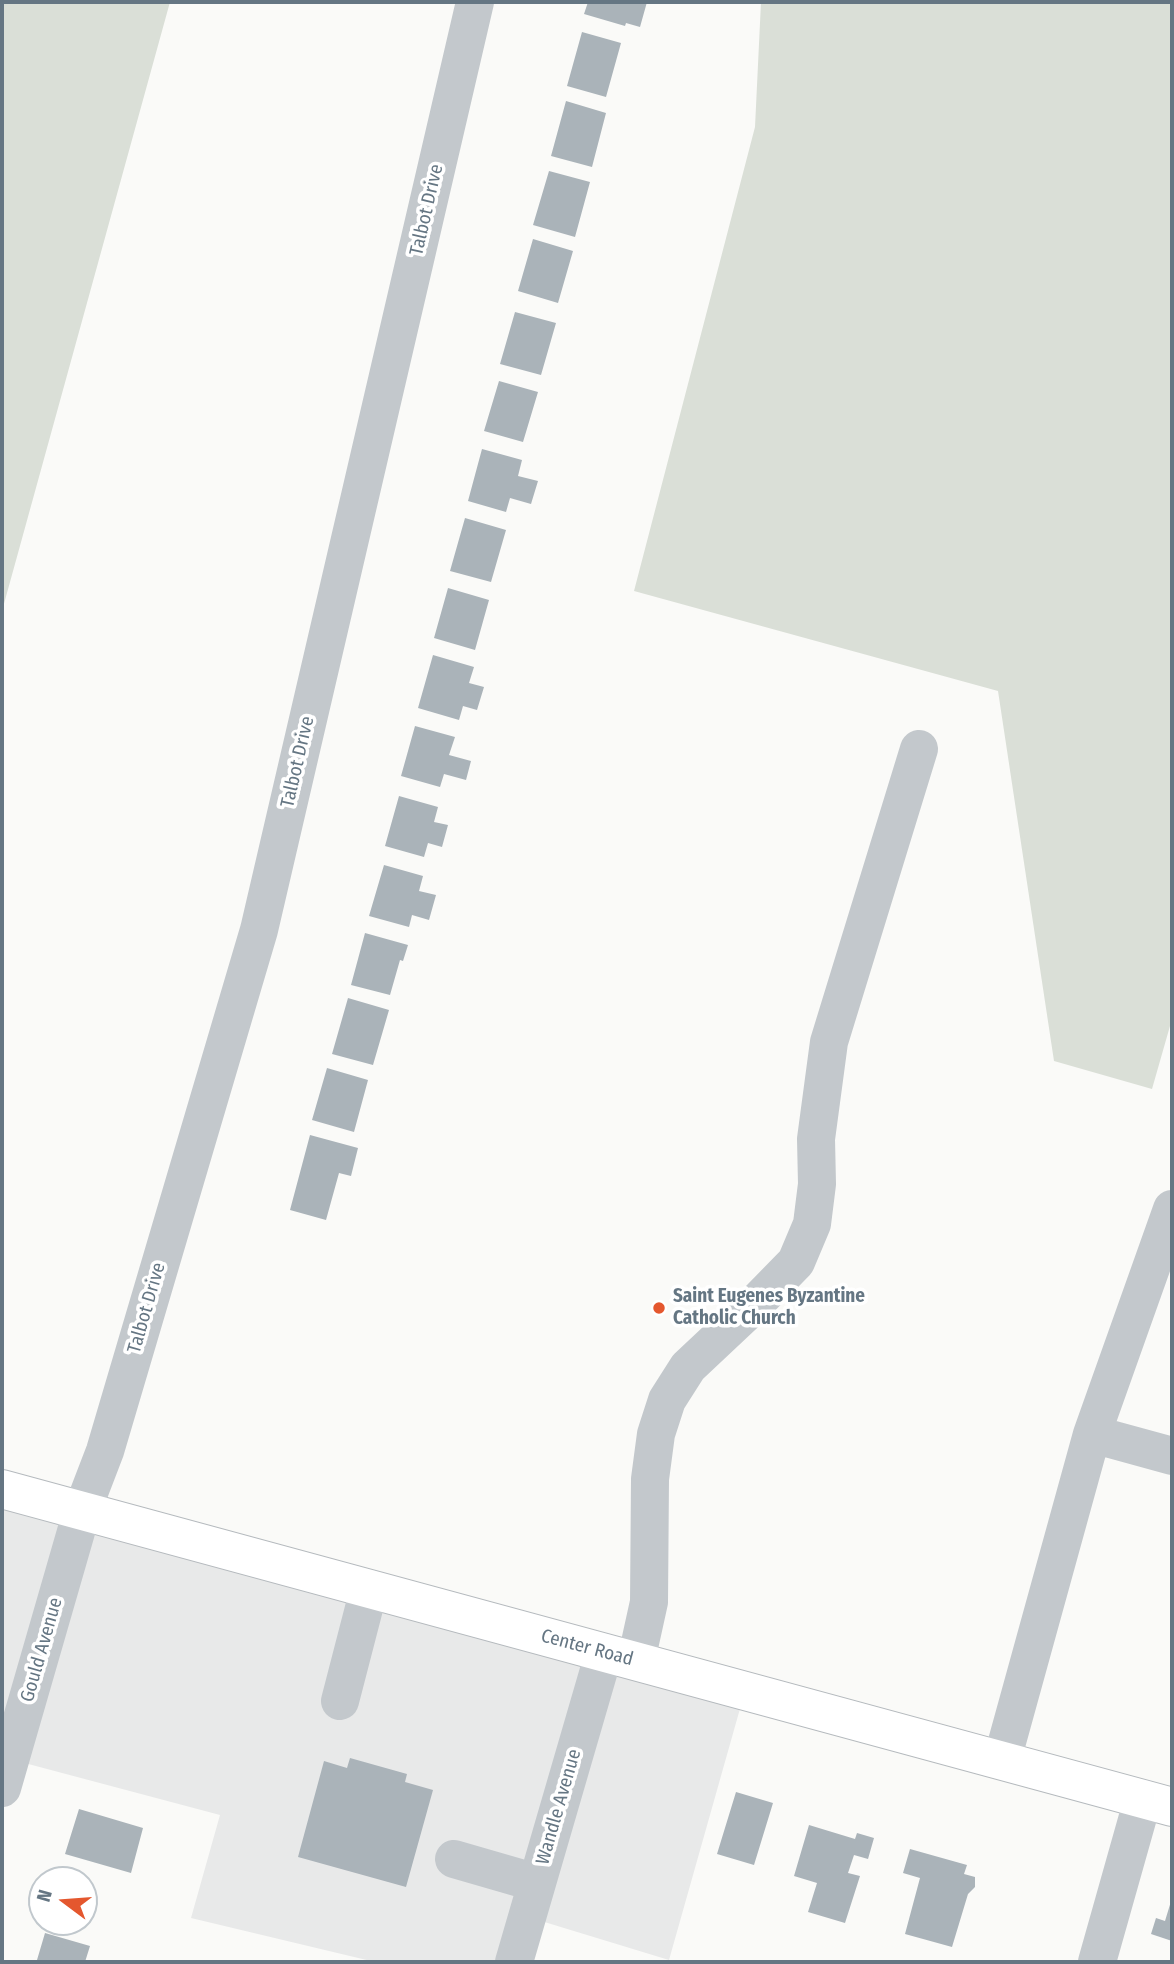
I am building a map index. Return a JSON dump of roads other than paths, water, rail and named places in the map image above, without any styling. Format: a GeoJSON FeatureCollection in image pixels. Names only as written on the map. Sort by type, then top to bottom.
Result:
{"type":"FeatureCollection","features":[{"type":"Feature","properties":{"kind":"main road","name":"Center Road"},"geometry":{"type":"LineString","coordinates":[[2,1489],[1158,1803]]}},
{"type":"Feature","properties":{"kind":"street","name":"Talbot Drive"},"geometry":{"type":"LineString","coordinates":[[82,1511],[105,1451],[259,930],[475,2]]}},
{"type":"Feature","properties":{"kind":"street","name":"Wandle Avenue"},"geometry":{"type":"LineString","coordinates":[[514,1962],[537,1883],[620,1657],[649,1602],[650,1479],[667,1400],[688,1367],[796,1262],[812,1224],[817,1184],[816,1139],[829,1042],[919,749]]}},
{"type":"Feature","properties":{"kind":"street"},"geometry":{"type":"LineString","coordinates":[[1002,1760],[1092,1434],[1165,1253],[1172,1209]]}},
{"type":"Feature","properties":{"kind":"street"},"geometry":{"type":"LineString","coordinates":[[1092,1434],[1172,1456]]}},
{"type":"Feature","properties":{"kind":"street","name":"Gould Avenue"},"geometry":{"type":"LineString","coordinates":[[2,1788],[82,1511]]}},
{"type":"Feature","properties":{"kind":"street"},"geometry":{"type":"LineString","coordinates":[[340,1701],[369,1589]]}},
{"type":"Feature","properties":{"kind":"street"},"geometry":{"type":"LineString","coordinates":[[1097,1962],[1158,1803]]}},
{"type":"Feature","properties":{"kind":"street"},"geometry":{"type":"LineString","coordinates":[[454,1859],[537,1883]]}},
{"type":"Feature","properties":{"kind":"place","name":"Saint Eugenes Byzantine Catholic Church"},"geometry":{"type":"Point","coordinates":[659,1308]}}]}
